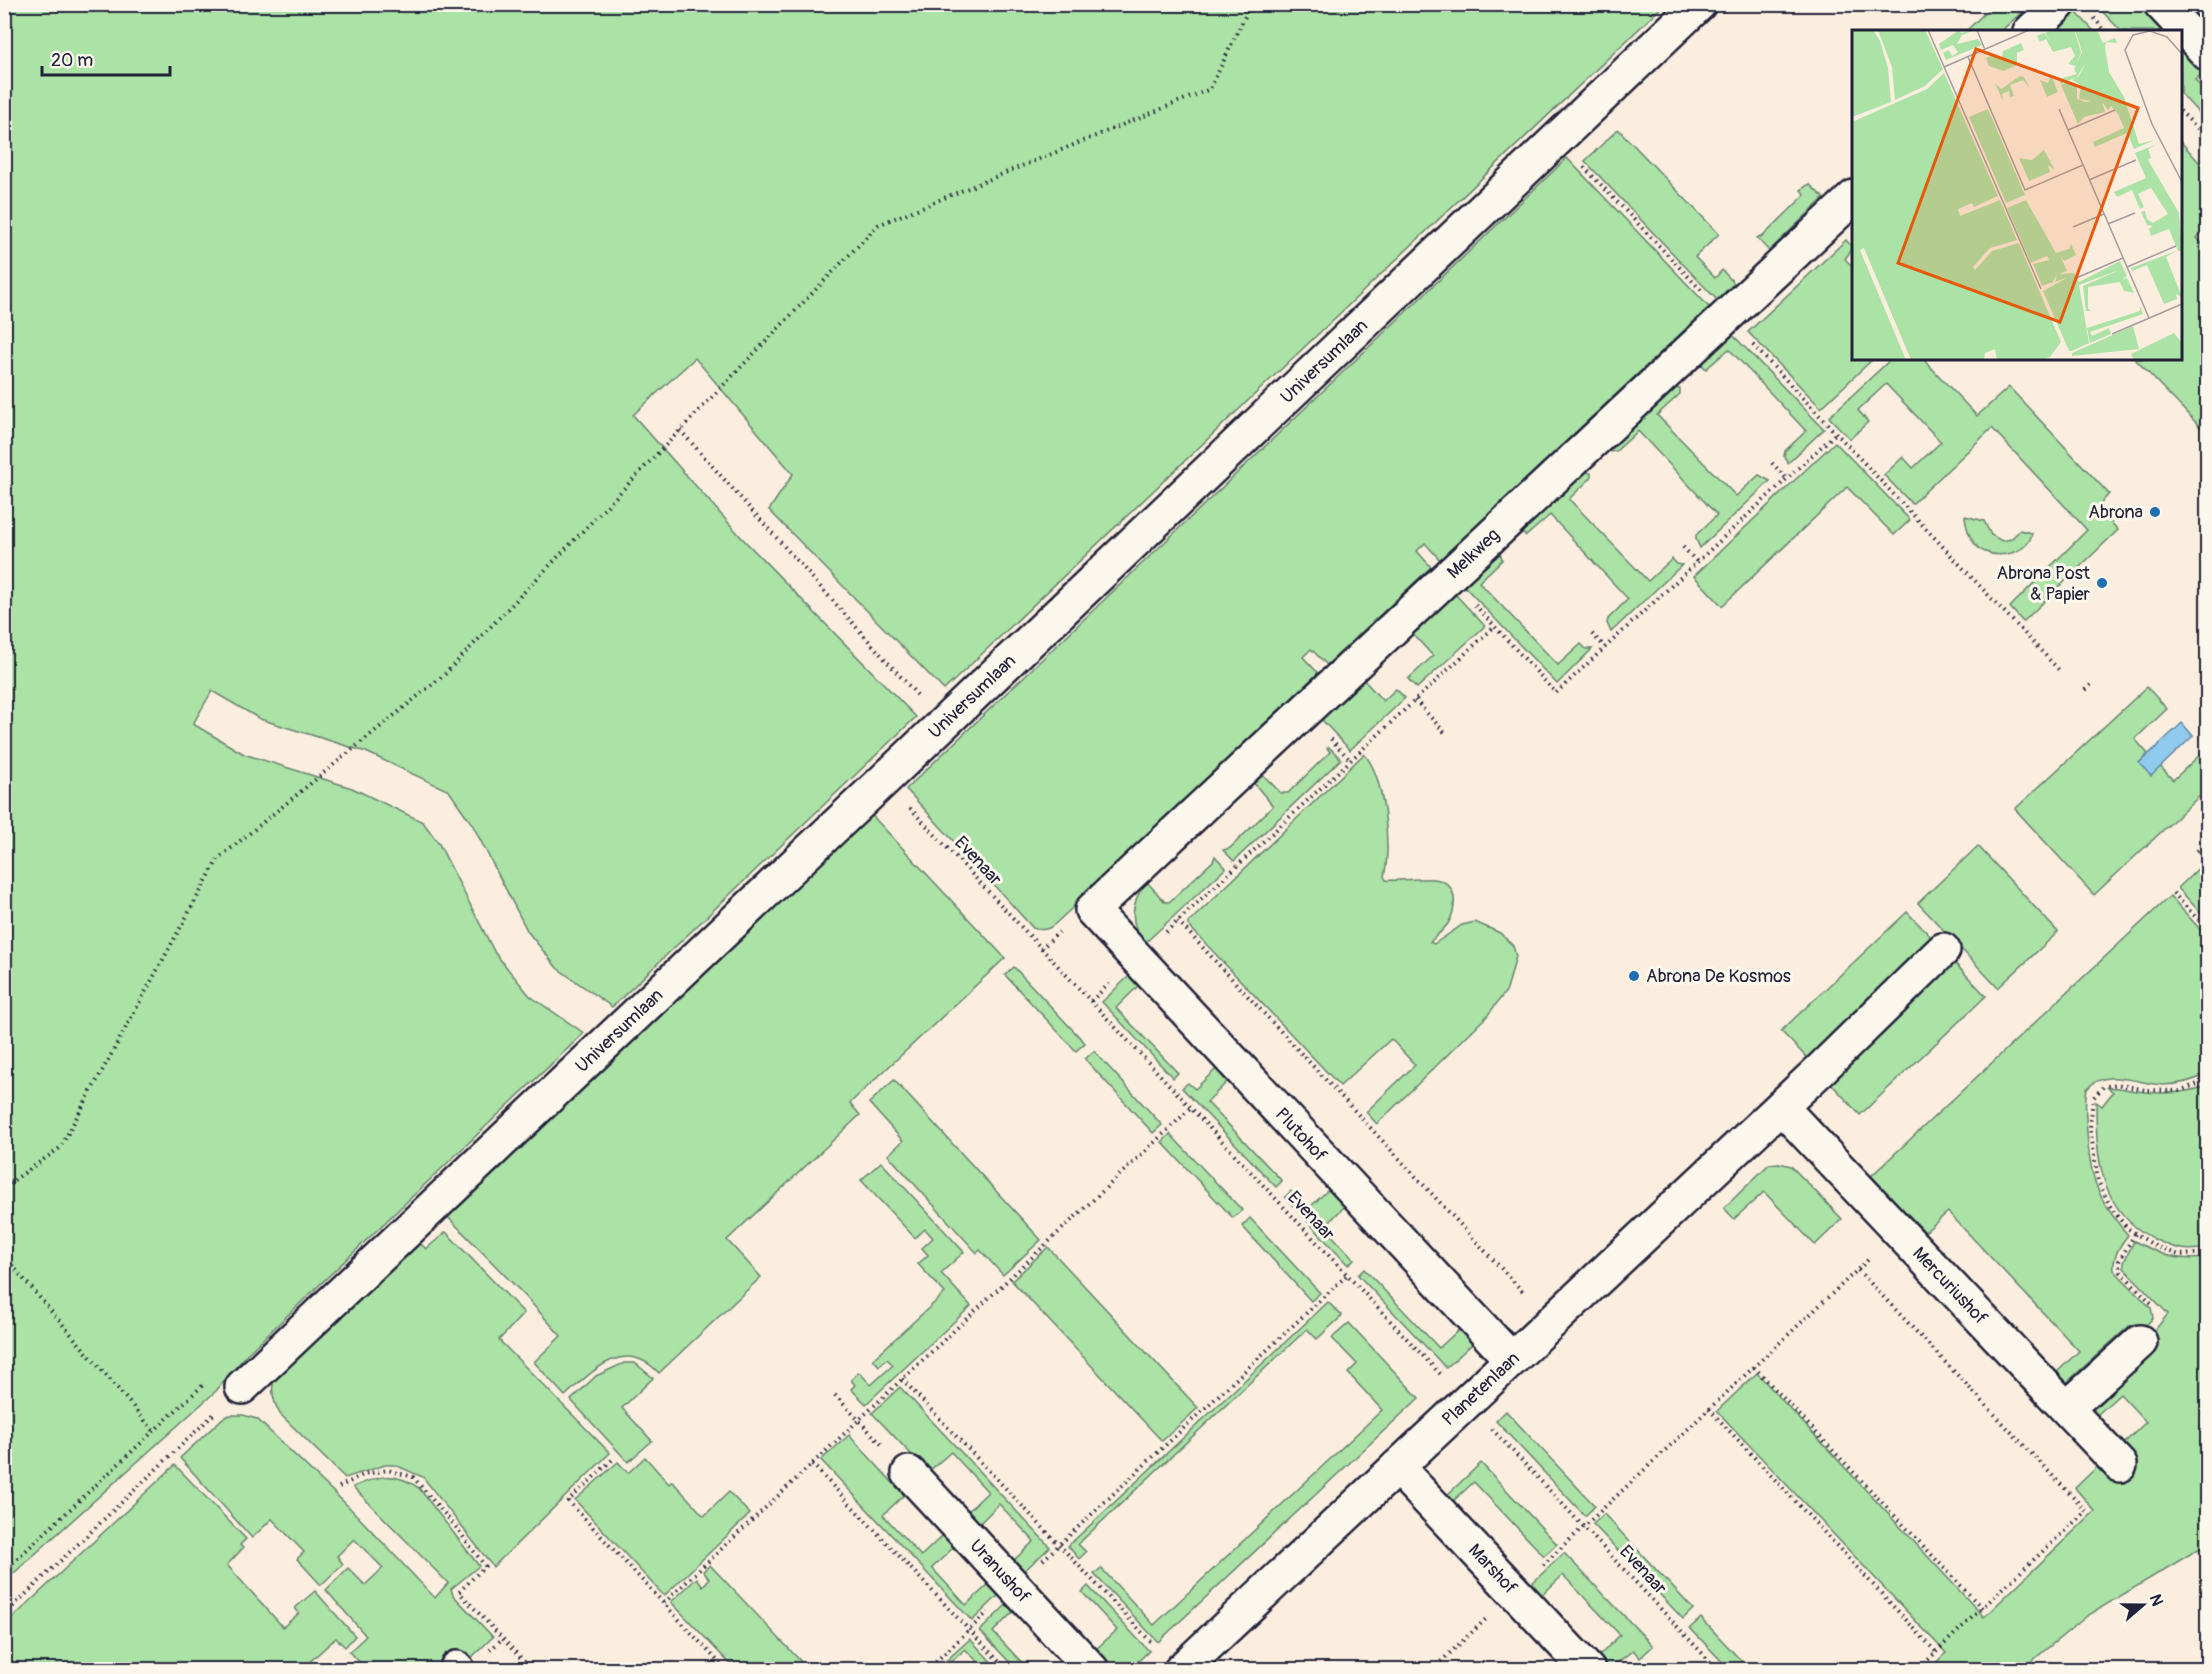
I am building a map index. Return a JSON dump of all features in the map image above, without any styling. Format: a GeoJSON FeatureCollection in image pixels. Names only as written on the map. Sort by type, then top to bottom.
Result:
{"type":"FeatureCollection","features":[{"type":"Feature","properties":{"kind":"street","name":"Universumlaan"},"geometry":{"type":"LineString","coordinates":[[243,1387],[1699,4]]}},
{"type":"Feature","properties":{"kind":"street"},"geometry":{"type":"LineString","coordinates":[[2032,30],[2059,4]]}},
{"type":"Feature","properties":{"kind":"street"},"geometry":{"type":"LineString","coordinates":[[2161,4],[2208,54]]}},
{"type":"Feature","properties":{"kind":"street","name":"Melkweg"},"geometry":{"type":"LineString","coordinates":[[1092,910],[1852,199]]}},
{"type":"Feature","properties":{"kind":"street","name":"Plutohof"},"geometry":{"type":"LineString","coordinates":[[1092,910],[1511,1359]]}},
{"type":"Feature","properties":{"kind":"street","name":"Planetenlaan"},"geometry":{"type":"LineString","coordinates":[[1181,1670],[1781,1107],[1943,950]]}},
{"type":"Feature","properties":{"kind":"street","name":"Mercuriushof"},"geometry":{"type":"LineString","coordinates":[[1781,1107],[1853,1171],[1899,1231],[2120,1466]]}},
{"type":"Feature","properties":{"kind":"street"},"geometry":{"type":"LineString","coordinates":[[2067,1408],[2140,1342]]}},
{"type":"Feature","properties":{"kind":"street","name":"Marshof"},"geometry":{"type":"LineString","coordinates":[[1397,1467],[1588,1670]]}},
{"type":"Feature","properties":{"kind":"street","name":"Uranushof"},"geometry":{"type":"LineString","coordinates":[[909,1473],[1092,1670]]}},
{"type":"Feature","properties":{"kind":"path"},"geometry":{"type":"LineString","coordinates":[[4,1187],[60,1148],[218,859],[445,674],[878,225],[1210,89],[1251,4]]}},
{"type":"Feature","properties":{"kind":"path"},"geometry":{"type":"LineString","coordinates":[[2182,112],[2208,139]]}},
{"type":"Feature","properties":{"kind":"path"},"geometry":{"type":"LineString","coordinates":[[1577,160],[2059,670]]}},
{"type":"Feature","properties":{"kind":"path"},"geometry":{"type":"LineString","coordinates":[[680,430],[919,698]]}},
{"type":"Feature","properties":{"kind":"path"},"geometry":{"type":"LineString","coordinates":[[1448,576],[1556,693],[1835,434]]}},
{"type":"Feature","properties":{"kind":"path"},"geometry":{"type":"LineString","coordinates":[[1772,463],[1786,478]]}},
{"type":"Feature","properties":{"kind":"path"},"geometry":{"type":"LineString","coordinates":[[1683,547],[1697,562]]}},
{"type":"Feature","properties":{"kind":"path"},"geometry":{"type":"LineString","coordinates":[[1091,1001],[1495,626]]}},
{"type":"Feature","properties":{"kind":"path"},"geometry":{"type":"LineString","coordinates":[[1592,634],[1605,647]]}},
{"type":"Feature","properties":{"kind":"path"},"geometry":{"type":"LineString","coordinates":[[2085,690],[2094,682]]}},
{"type":"Feature","properties":{"kind":"path"},"geometry":{"type":"LineString","coordinates":[[1415,700],[1447,735]]}},
{"type":"Feature","properties":{"kind":"path","name":"Evenaar"},"geometry":{"type":"LineString","coordinates":[[884,780],[1718,1670]]}},
{"type":"Feature","properties":{"kind":"path"},"geometry":{"type":"LineString","coordinates":[[2197,851],[2208,841]]}},
{"type":"Feature","properties":{"kind":"path"},"geometry":{"type":"LineString","coordinates":[[2173,893],[2208,930]]}},
{"type":"Feature","properties":{"kind":"path"},"geometry":{"type":"LineString","coordinates":[[1178,921],[1551,1322]]}},
{"type":"Feature","properties":{"kind":"path"},"geometry":{"type":"LineString","coordinates":[[2208,1080],[2179,1091],[2145,1090],[2116,1084],[2103,1087],[2093,1098],[2090,1128],[2098,1181],[2111,1208],[2127,1228],[2155,1246],[2179,1256],[2208,1253]]}},
{"type":"Feature","properties":{"kind":"path"},"geometry":{"type":"LineString","coordinates":[[664,1603],[1191,1108]]}},
{"type":"Feature","properties":{"kind":"path"},"geometry":{"type":"LineString","coordinates":[[1432,1670],[1899,1231]]}},
{"type":"Feature","properties":{"kind":"path"},"geometry":{"type":"LineString","coordinates":[[2135,1233],[2119,1261],[2121,1272],[2160,1313],[2140,1342]]}},
{"type":"Feature","properties":{"kind":"path"},"geometry":{"type":"LineString","coordinates":[[4,1256],[153,1430]]}},
{"type":"Feature","properties":{"kind":"path"},"geometry":{"type":"LineString","coordinates":[[1858,1270],[2086,1511],[1918,1670]]}},
{"type":"Feature","properties":{"kind":"path"},"geometry":{"type":"LineString","coordinates":[[927,1670],[1347,1275]]}},
{"type":"Feature","properties":{"kind":"path"},"geometry":{"type":"LineString","coordinates":[[1754,1367],[1982,1608]]}},
{"type":"Feature","properties":{"kind":"path"},"geometry":{"type":"LineString","coordinates":[[902,1379],[1155,1645]]}},
{"type":"Feature","properties":{"kind":"path"},"geometry":{"type":"LineString","coordinates":[[4,1615],[243,1387]]}},
{"type":"Feature","properties":{"kind":"path"},"geometry":{"type":"LineString","coordinates":[[835,1395],[909,1473]]}},
{"type":"Feature","properties":{"kind":"path"},"geometry":{"type":"LineString","coordinates":[[1709,1409],[1936,1652]]}},
{"type":"Feature","properties":{"kind":"path"},"geometry":{"type":"LineString","coordinates":[[612,1460],[568,1501],[726,1670]]}},
{"type":"Feature","properties":{"kind":"path"},"geometry":{"type":"LineString","coordinates":[[812,1464],[1007,1670]]}},
{"type":"Feature","properties":{"kind":"path"},"geometry":{"type":"LineString","coordinates":[[339,1487],[365,1474],[388,1470],[413,1477],[455,1526],[485,1566],[459,1592],[532,1670]]}},
{"type":"Feature","properties":{"kind":"green space"},"geometry":{"type":"Polygon","coordinates":[[[1994,4],[2030,5],[2002,30],[1967,30],[1994,4]]]}},
{"type":"Feature","properties":{"kind":"green space"},"geometry":{"type":"Polygon","coordinates":[[[4,5],[1664,5],[944,690],[769,510],[793,474],[695,358],[633,415],[742,538],[916,717],[612,1007],[557,968],[528,932],[472,824],[449,791],[366,752],[260,719],[212,691],[193,724],[244,754],[352,788],[423,822],[439,844],[495,953],[530,996],[584,1033],[248,1353],[216,1391],[5,1581],[4,5]]]}},
{"type":"Feature","properties":{"kind":"green space"},"geometry":{"type":"Polygon","coordinates":[[[2096,5],[2142,5],[2167,30],[2120,30],[2096,5]]]}},
{"type":"Feature","properties":{"kind":"green space"},"geometry":{"type":"Polygon","coordinates":[[[2187,5],[2207,5],[2207,26],[2187,5]]]}},
{"type":"Feature","properties":{"kind":"green space"},"geometry":{"type":"Polygon","coordinates":[[[2074,10],[2093,30],[2054,30],[2074,10]]]}},
{"type":"Feature","properties":{"kind":"green space"},"geometry":{"type":"Polygon","coordinates":[[[2182,47],[2205,71],[2195,80],[2207,94],[2207,122],[2182,95],[2182,47]]]}},
{"type":"Feature","properties":{"kind":"green space"},"geometry":{"type":"Polygon","coordinates":[[[1618,129],[1719,234],[1695,257],[1715,278],[1722,270],[1734,283],[1717,300],[1585,161],[1618,129]]]}},
{"type":"Feature","properties":{"kind":"green space"},"geometry":{"type":"Polygon","coordinates":[[[2182,143],[2207,171],[2207,227],[2197,238],[2208,250],[2208,429],[2203,430],[2136,360],[2182,360],[2182,143]]]}},
{"type":"Feature","properties":{"kind":"green space"},"geometry":{"type":"Polygon","coordinates":[[[1567,158],[1709,307],[1440,560],[1425,543],[1417,551],[1431,567],[1327,665],[1311,649],[1303,657],[1318,673],[1056,923],[1044,929],[1033,928],[906,789],[1567,158]]]}},
{"type":"Feature","properties":{"kind":"green space"},"geometry":{"type":"Polygon","coordinates":[[[1809,184],[1824,198],[1769,251],[1757,238],[1760,236],[1761,238],[1805,195],[1801,190],[1809,184]]]}},
{"type":"Feature","properties":{"kind":"green space"},"geometry":{"type":"Polygon","coordinates":[[[1846,240],[1852,247],[1845,259],[1852,266],[1852,360],[1872,360],[1821,408],[1748,332],[1846,240]]]}},
{"type":"Feature","properties":{"kind":"green space"},"geometry":{"type":"Polygon","coordinates":[[[1730,332],[1824,429],[1788,463],[1784,456],[1785,451],[1806,431],[1729,349],[1706,369],[1701,364],[1701,359],[1730,332]]]}},
{"type":"Feature","properties":{"kind":"green space"},"geometry":{"type":"Polygon","coordinates":[[[1890,360],[1926,360],[1977,416],[2009,387],[2109,494],[2097,507],[2118,530],[2023,622],[2010,607],[2087,530],[1992,428],[1912,504],[1884,475],[1903,457],[1913,468],[1941,442],[1886,384],[1858,410],[1868,422],[1850,439],[1829,417],[1890,360]]]}},
{"type":"Feature","properties":{"kind":"green space"},"geometry":{"type":"Polygon","coordinates":[[[1671,387],[1680,389],[1680,394],[1657,415],[1736,496],[1759,475],[1770,481],[1700,548],[1696,535],[1717,515],[1638,431],[1616,451],[1611,452],[1609,449],[1671,387]]]}},
{"type":"Feature","properties":{"kind":"green space"},"geometry":{"type":"Polygon","coordinates":[[[1835,442],[1910,520],[1894,535],[1847,487],[1722,606],[1694,576],[1835,442]]]}},
{"type":"Feature","properties":{"kind":"green space"},"geometry":{"type":"Polygon","coordinates":[[[1583,471],[1591,473],[1591,478],[1569,499],[1648,581],[1672,559],[1682,565],[1611,632],[1607,623],[1608,619],[1628,599],[1550,515],[1526,536],[1520,531],[1583,471]]]}},
{"type":"Feature","properties":{"kind":"green space"},"geometry":{"type":"Polygon","coordinates":[[[1965,516],[1984,521],[1991,535],[2002,541],[2011,539],[2020,530],[2032,533],[2030,540],[2020,549],[2007,554],[1985,552],[1973,542],[1968,532],[1965,516]]]}},
{"type":"Feature","properties":{"kind":"green space"},"geometry":{"type":"Polygon","coordinates":[[[1497,553],[1501,555],[1502,560],[1479,582],[1558,665],[1581,644],[1586,649],[1592,649],[1557,684],[1463,585],[1497,553]]]}},
{"type":"Feature","properties":{"kind":"green space"},"geometry":{"type":"Polygon","coordinates":[[[1454,593],[1485,626],[1417,688],[1408,679],[1433,656],[1412,633],[1454,593]]]}},
{"type":"Feature","properties":{"kind":"green space"},"geometry":{"type":"Polygon","coordinates":[[[1363,679],[1383,701],[1396,689],[1405,698],[1350,750],[1321,719],[1363,679]]]}},
{"type":"Feature","properties":{"kind":"green space"},"geometry":{"type":"Polygon","coordinates":[[[2147,687],[2167,709],[2135,739],[2148,754],[2139,763],[2151,775],[2160,766],[2173,780],[2206,749],[2207,789],[2094,895],[2015,809],[2147,687]]]}},
{"type":"Feature","properties":{"kind":"green space"},"geometry":{"type":"Polygon","coordinates":[[[1329,747],[1341,759],[1234,861],[1223,850],[1230,848],[1273,806],[1253,782],[1262,774],[1281,793],[1288,793],[1330,752],[1327,748],[1329,747]]]}},
{"type":"Feature","properties":{"kind":"green space"},"geometry":{"type":"Polygon","coordinates":[[[1364,754],[1377,778],[1385,813],[1387,849],[1384,876],[1386,880],[1433,879],[1447,884],[1453,894],[1454,908],[1449,922],[1430,942],[1434,944],[1462,925],[1475,922],[1500,933],[1513,946],[1516,956],[1507,990],[1487,1016],[1377,1124],[1366,1112],[1415,1065],[1391,1039],[1340,1086],[1188,925],[1364,754]]]}},
{"type":"Feature","properties":{"kind":"green space"},"geometry":{"type":"Polygon","coordinates":[[[866,809],[1005,958],[850,1103],[860,1115],[727,1240],[761,1277],[659,1373],[646,1362],[633,1357],[621,1357],[598,1368],[565,1396],[534,1362],[561,1336],[440,1209],[866,809]]]}},
{"type":"Feature","properties":{"kind":"green space"},"geometry":{"type":"Polygon","coordinates":[[[1978,846],[2058,932],[1998,988],[1918,903],[1978,846]]]}},
{"type":"Feature","properties":{"kind":"green space"},"geometry":{"type":"Polygon","coordinates":[[[1215,856],[1226,868],[1145,943],[1136,928],[1133,913],[1137,898],[1145,884],[1148,883],[1165,902],[1169,902],[1213,861],[1215,856]]]}},
{"type":"Feature","properties":{"kind":"green space"},"geometry":{"type":"Polygon","coordinates":[[[2207,860],[2207,920],[2178,888],[2207,860]]]}},
{"type":"Feature","properties":{"kind":"green space"},"geometry":{"type":"Polygon","coordinates":[[[2170,896],[2207,937],[2207,1074],[2186,1082],[2169,1085],[2123,1078],[2103,1079],[2094,1082],[2087,1089],[2086,1121],[2093,1175],[2102,1199],[2128,1235],[2115,1256],[2114,1270],[2151,1308],[2153,1318],[2137,1335],[2129,1326],[2066,1383],[2057,1372],[2079,1351],[1948,1212],[1925,1232],[1871,1176],[2170,896]]]}},
{"type":"Feature","properties":{"kind":"green space"},"geometry":{"type":"Polygon","coordinates":[[[1907,912],[1934,940],[1808,1059],[1781,1031],[1907,912]]]}},
{"type":"Feature","properties":{"kind":"green space"},"geometry":{"type":"Polygon","coordinates":[[[1950,958],[1986,996],[1860,1115],[1825,1077],[1950,958]]]}},
{"type":"Feature","properties":{"kind":"green space"},"geometry":{"type":"Polygon","coordinates":[[[1014,967],[1085,1043],[1076,1051],[1005,975],[1014,967]]]}},
{"type":"Feature","properties":{"kind":"green space"},"geometry":{"type":"Polygon","coordinates":[[[1129,976],[1138,986],[1116,1008],[1178,1073],[1173,1078],[1102,1002],[1129,976]]]}},
{"type":"Feature","properties":{"kind":"green space"},"geometry":{"type":"Polygon","coordinates":[[[1094,1051],[1162,1125],[1153,1133],[1085,1059],[1094,1051]]]}},
{"type":"Feature","properties":{"kind":"green space"},"geometry":{"type":"Polygon","coordinates":[[[1217,1068],[1228,1081],[1207,1102],[1282,1181],[1276,1187],[1182,1088],[1188,1083],[1195,1089],[1217,1068]]]}},
{"type":"Feature","properties":{"kind":"green space"},"geometry":{"type":"Polygon","coordinates":[[[894,1080],[1041,1240],[1003,1275],[980,1250],[977,1253],[888,1155],[903,1141],[869,1103],[894,1080]]]}},
{"type":"Feature","properties":{"kind":"green space"},"geometry":{"type":"Polygon","coordinates":[[[2207,1086],[2207,1248],[2180,1249],[2154,1239],[2136,1227],[2122,1214],[2111,1198],[2104,1181],[2097,1143],[2096,1102],[2102,1106],[2113,1092],[2108,1088],[2164,1093],[2189,1091],[2207,1086]]]}},
{"type":"Feature","properties":{"kind":"green space"},"geometry":{"type":"Polygon","coordinates":[[[1170,1134],[1242,1210],[1233,1218],[1162,1142],[1170,1134]]]}},
{"type":"Feature","properties":{"kind":"green space"},"geometry":{"type":"Polygon","coordinates":[[[881,1162],[964,1252],[941,1273],[971,1306],[866,1404],[851,1389],[855,1385],[851,1380],[859,1372],[871,1385],[893,1365],[887,1359],[879,1366],[873,1359],[945,1293],[918,1264],[928,1255],[922,1248],[933,1238],[925,1229],[915,1238],[861,1180],[881,1162]]]}},
{"type":"Feature","properties":{"kind":"green space"},"geometry":{"type":"Polygon","coordinates":[[[1779,1163],[1791,1166],[1842,1219],[1815,1245],[1764,1192],[1734,1219],[1724,1208],[1769,1164],[1779,1163]]]}},
{"type":"Feature","properties":{"kind":"green space"},"geometry":{"type":"Polygon","coordinates":[[[1330,1188],[1346,1205],[1324,1227],[1354,1259],[1348,1265],[1285,1197],[1291,1191],[1308,1209],[1330,1188]]]}},
{"type":"Feature","properties":{"kind":"green space"},"geometry":{"type":"Polygon","coordinates":[[[1250,1218],[1320,1293],[1311,1301],[1242,1226],[1250,1218]]]}},
{"type":"Feature","properties":{"kind":"green space"},"geometry":{"type":"Polygon","coordinates":[[[446,1232],[524,1313],[499,1340],[610,1453],[493,1567],[423,1477],[395,1465],[385,1465],[345,1478],[280,1414],[273,1397],[276,1368],[413,1236],[426,1249],[446,1232]]]}},
{"type":"Feature","properties":{"kind":"green space"},"geometry":{"type":"Polygon","coordinates":[[[2134,1241],[2177,1258],[2207,1258],[2207,1544],[2087,1616],[2022,1669],[1929,1669],[1946,1653],[1717,1411],[1757,1373],[1984,1617],[2095,1511],[2075,1488],[2097,1467],[2108,1478],[2133,1455],[2123,1444],[2146,1422],[2120,1394],[2097,1415],[2093,1410],[2153,1352],[2145,1342],[2168,1314],[2124,1268],[2124,1262],[2134,1241]]]}},
{"type":"Feature","properties":{"kind":"green space"},"geometry":{"type":"Polygon","coordinates":[[[1048,1247],[1198,1408],[1162,1441],[1012,1281],[1048,1247]]]}},
{"type":"Feature","properties":{"kind":"green space"},"geometry":{"type":"Polygon","coordinates":[[[1364,1269],[1439,1348],[1462,1327],[1472,1344],[1446,1368],[1358,1275],[1364,1269]]]}},
{"type":"Feature","properties":{"kind":"green space"},"geometry":{"type":"Polygon","coordinates":[[[1328,1302],[1342,1316],[1317,1339],[1307,1329],[1078,1544],[1086,1552],[1079,1559],[1068,1546],[1328,1302]]]}},
{"type":"Feature","properties":{"kind":"green space"},"geometry":{"type":"Polygon","coordinates":[[[1349,1323],[1419,1398],[1158,1642],[1094,1574],[1101,1568],[1154,1625],[1382,1410],[1348,1373],[1357,1364],[1332,1338],[1349,1323]]]}},
{"type":"Feature","properties":{"kind":"green space"},"geometry":{"type":"Polygon","coordinates":[[[624,1363],[635,1363],[653,1378],[622,1408],[652,1441],[628,1462],[571,1400],[596,1376],[624,1363]]]}},
{"type":"Feature","properties":{"kind":"green space"},"geometry":{"type":"Polygon","coordinates":[[[900,1387],[1050,1547],[1022,1573],[1012,1562],[1034,1541],[999,1504],[978,1525],[966,1513],[988,1492],[951,1452],[928,1472],[872,1413],[900,1387]]]}},
{"type":"Feature","properties":{"kind":"green space"},"geometry":{"type":"Polygon","coordinates":[[[1506,1411],[1595,1506],[1585,1516],[1496,1421],[1506,1411]]]}},
{"type":"Feature","properties":{"kind":"green space"},"geometry":{"type":"Polygon","coordinates":[[[230,1415],[243,1415],[257,1419],[349,1507],[435,1598],[448,1583],[353,1487],[379,1478],[394,1477],[419,1488],[479,1566],[451,1589],[453,1595],[493,1637],[471,1658],[467,1654],[451,1669],[363,1669],[365,1667],[349,1652],[366,1636],[326,1590],[348,1568],[365,1585],[383,1568],[354,1539],[337,1556],[343,1564],[321,1585],[297,1559],[304,1552],[272,1519],[252,1538],[180,1458],[223,1418],[230,1415]]]}},
{"type":"Feature","properties":{"kind":"green space"},"geometry":{"type":"Polygon","coordinates":[[[849,1435],[904,1495],[883,1515],[921,1556],[943,1535],[954,1547],[932,1568],[966,1605],[989,1584],[999,1595],[972,1621],[821,1460],[849,1435]]]}},
{"type":"Feature","properties":{"kind":"green space"},"geometry":{"type":"Polygon","coordinates":[[[645,1457],[669,1484],[672,1481],[704,1516],[729,1492],[750,1514],[664,1596],[575,1500],[618,1462],[628,1473],[645,1457]]]}},
{"type":"Feature","properties":{"kind":"green space"},"geometry":{"type":"Polygon","coordinates":[[[1481,1463],[1557,1544],[1544,1556],[1474,1482],[1452,1502],[1446,1496],[1481,1463]]]}},
{"type":"Feature","properties":{"kind":"green space"},"geometry":{"type":"Polygon","coordinates":[[[175,1465],[246,1539],[240,1545],[243,1548],[227,1565],[283,1627],[299,1613],[295,1608],[315,1591],[355,1636],[345,1647],[336,1638],[306,1665],[309,1669],[5,1669],[5,1625],[175,1465]]]}},
{"type":"Feature","properties":{"kind":"green space"},"geometry":{"type":"Polygon","coordinates":[[[1604,1514],[1693,1609],[1683,1619],[1593,1524],[1604,1514]]]}},
{"type":"Feature","properties":{"kind":"green space"},"geometry":{"type":"Polygon","coordinates":[[[1564,1553],[1653,1646],[1640,1658],[1633,1650],[1610,1669],[1598,1657],[1620,1635],[1563,1575],[1541,1596],[1530,1585],[1564,1553]]]}},
{"type":"Feature","properties":{"kind":"green space"},"geometry":{"type":"Polygon","coordinates":[[[710,1565],[808,1669],[735,1669],[671,1602],[697,1578],[703,1586],[709,1579],[703,1571],[710,1565]]]}},
{"type":"Feature","properties":{"kind":"green space"},"geometry":{"type":"Polygon","coordinates":[[[1088,1586],[1149,1651],[1130,1669],[1110,1664],[1095,1650],[1117,1630],[1082,1592],[1088,1586]]]}},
{"type":"Feature","properties":{"kind":"green space"},"geometry":{"type":"Polygon","coordinates":[[[1007,1604],[1014,1611],[993,1632],[1028,1669],[1016,1669],[980,1631],[1007,1604]]]}},
{"type":"Feature","properties":{"kind":"green space"},"geometry":{"type":"Polygon","coordinates":[[[1701,1618],[1749,1669],[1729,1669],[1690,1628],[1701,1618]]]}},
{"type":"Feature","properties":{"kind":"green space"},"geometry":{"type":"Polygon","coordinates":[[[970,1639],[998,1669],[985,1669],[965,1649],[944,1669],[937,1669],[970,1639]]]}},
{"type":"Feature","properties":{"kind":"water"},"geometry":{"type":"Polygon","coordinates":[[[2182,723],[2193,736],[2151,776],[2139,763],[2182,723]]]}},
{"type":"Feature","properties":{"kind":"place","name":"Abrona"},"geometry":{"type":"Point","coordinates":[2155,512]}},
{"type":"Feature","properties":{"kind":"place","name":"Abrona Post & Papier"},"geometry":{"type":"Point","coordinates":[2102,583]}},
{"type":"Feature","properties":{"kind":"place","name":"Abrona De Kosmos"},"geometry":{"type":"Point","coordinates":[1634,976]}}]}
